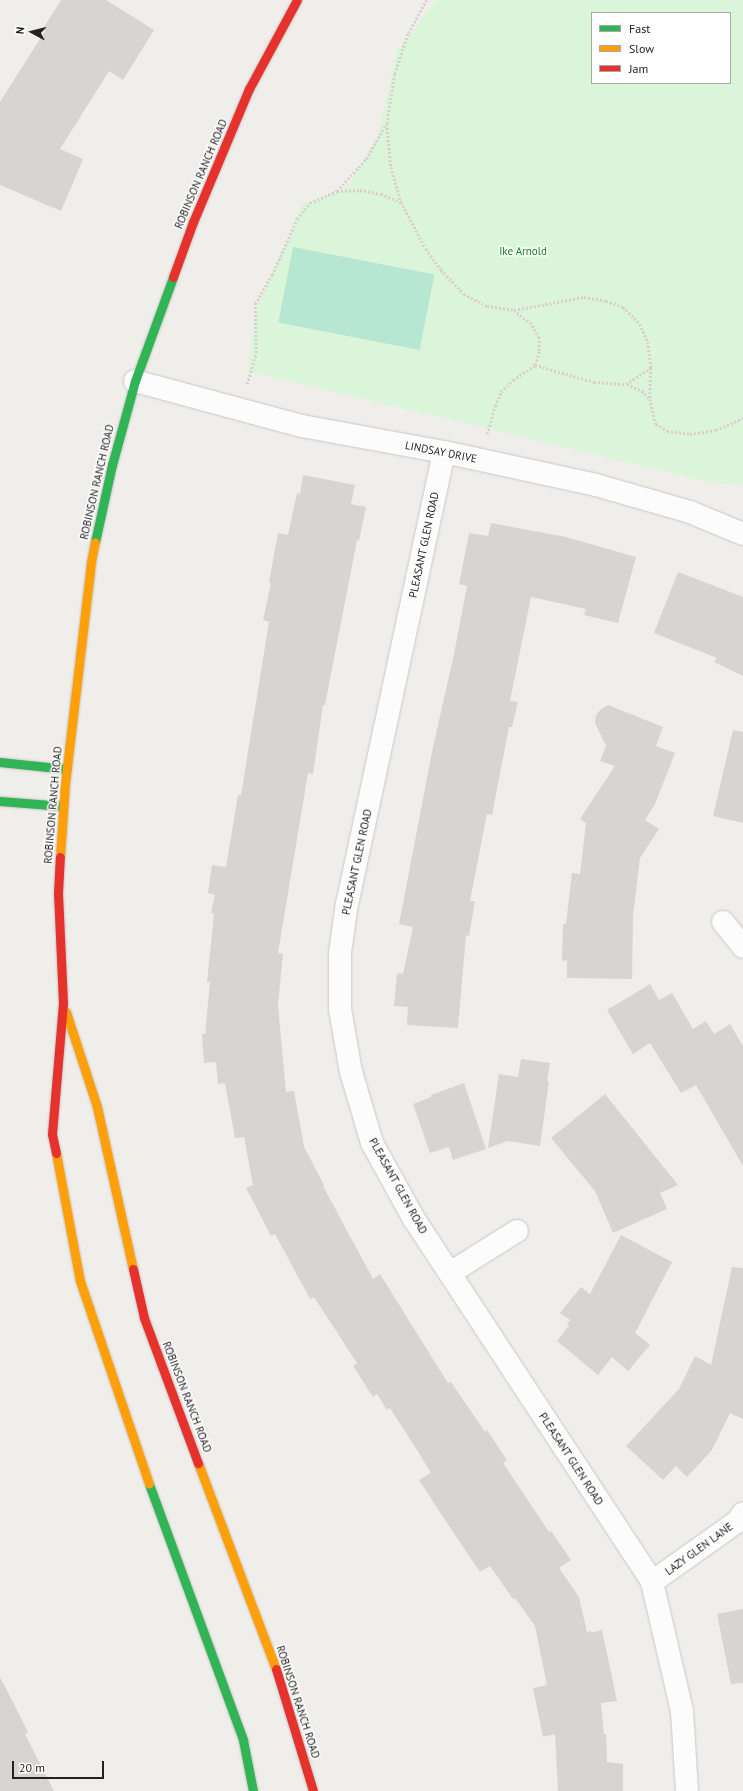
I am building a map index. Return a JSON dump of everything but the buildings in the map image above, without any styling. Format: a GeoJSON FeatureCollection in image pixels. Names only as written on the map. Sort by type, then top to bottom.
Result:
{"type":"FeatureCollection","features":[{"type":"Feature","properties":{"kind":"street","name":"ROBINSON RANCH ROAD"},"geometry":{"type":"LineString","coordinates":[[253,1791],[242,1740],[136,1446],[80,1281],[52,1134],[63,1003],[58,893],[66,769],[92,562],[112,465],[135,381],[192,222],[249,89],[297,0]]}},
{"type":"Feature","properties":{"kind":"street","name":"LINDSAY DRIVE"},"geometry":{"type":"LineString","coordinates":[[135,381],[302,426],[444,452],[596,485],[690,512],[743,534]]}},
{"type":"Feature","properties":{"kind":"street","name":"PLEASANT GLEN ROAD"},"geometry":{"type":"LineString","coordinates":[[444,452],[347,903],[340,953],[340,1009],[351,1072],[372,1143],[414,1219],[652,1582],[682,1711],[687,1791]]}},
{"type":"Feature","properties":{"kind":"street"},"geometry":{"type":"LineString","coordinates":[[0,762],[66,769]]}},
{"type":"Feature","properties":{"kind":"street"},"geometry":{"type":"LineString","coordinates":[[0,801],[63,806]]}},
{"type":"Feature","properties":{"kind":"street"},"geometry":{"type":"LineString","coordinates":[[723,922],[743,947]]}},
{"type":"Feature","properties":{"kind":"street","name":"ROBINSON RANCH ROAD"},"geometry":{"type":"LineString","coordinates":[[63,1003],[97,1107],[144,1318],[280,1680],[313,1791]]}},
{"type":"Feature","properties":{"kind":"street"},"geometry":{"type":"LineString","coordinates":[[450,1273],[517,1231]]}},
{"type":"Feature","properties":{"kind":"street","name":"LAZY GLEN LANE"},"geometry":{"type":"LineString","coordinates":[[652,1582],[738,1521],[743,1513]]}},
{"type":"Feature","properties":{"kind":"path"},"geometry":{"type":"LineString","coordinates":[[427,0],[408,34],[395,74],[387,124],[391,167],[401,202],[426,249],[440,270],[464,294],[487,306],[514,310],[584,297],[606,301],[623,307],[640,324],[648,342],[651,368],[650,399],[656,424],[668,431],[690,434],[716,430],[743,418]]}},
{"type":"Feature","properties":{"kind":"path"},"geometry":{"type":"LineString","coordinates":[[337,191],[366,159],[387,124]]}},
{"type":"Feature","properties":{"kind":"path"},"geometry":{"type":"LineString","coordinates":[[242,410],[256,353],[255,304],[272,275],[297,218],[310,203],[337,191],[360,190],[381,194],[401,202]]}},
{"type":"Feature","properties":{"kind":"path"},"geometry":{"type":"LineString","coordinates":[[480,460],[495,406],[501,392],[513,380],[535,365],[539,351],[539,338],[532,324],[514,310]]}},
{"type":"Feature","properties":{"kind":"path"},"geometry":{"type":"LineString","coordinates":[[535,365],[594,382],[626,384],[642,391],[650,399]]}},
{"type":"Feature","properties":{"kind":"path"},"geometry":{"type":"LineString","coordinates":[[626,384],[651,368]]}},
{"type":"Feature","properties":{"kind":"green space","name":"Ike Arnold"},"geometry":{"type":"Polygon","coordinates":[[[437,0],[743,0],[743,485],[709,482],[248,371],[256,309],[302,204],[347,188],[378,136],[397,51],[437,0]]]}},
{"type":"Feature","properties":{"kind":"green space"},"geometry":{"type":"Polygon","coordinates":[[[293,247],[434,274],[420,350],[278,323],[293,247]]]}},
{"type":"Feature","properties":{"kind":"traffic: fast"},"geometry":{"type":"LineString","coordinates":[[95,542],[112,465],[135,381],[173,277]]}},
{"type":"Feature","properties":{"kind":"traffic: fast"},"geometry":{"type":"LineString","coordinates":[[0,762],[67,769]]}},
{"type":"Feature","properties":{"kind":"traffic: fast"},"geometry":{"type":"LineString","coordinates":[[0,801],[63,806]]}},
{"type":"Feature","properties":{"kind":"traffic: fast"},"geometry":{"type":"LineString","coordinates":[[149,1484],[243,1740],[253,1791]]}},
{"type":"Feature","properties":{"kind":"traffic: slow"},"geometry":{"type":"LineString","coordinates":[[60,857],[65,784],[91,562],[95,542]]}},
{"type":"Feature","properties":{"kind":"traffic: slow"},"geometry":{"type":"LineString","coordinates":[[66,1012],[97,1107],[133,1269]]}},
{"type":"Feature","properties":{"kind":"traffic: slow"},"geometry":{"type":"LineString","coordinates":[[56,1153],[80,1281],[149,1484]]}},
{"type":"Feature","properties":{"kind":"traffic: slow"},"geometry":{"type":"LineString","coordinates":[[198,1463],[276,1669]]}},
{"type":"Feature","properties":{"kind":"traffic: jam"},"geometry":{"type":"LineString","coordinates":[[173,277],[193,222],[249,89],[297,0]]}},
{"type":"Feature","properties":{"kind":"traffic: jam"},"geometry":{"type":"LineString","coordinates":[[56,1153],[52,1134],[63,1003],[58,893],[60,857]]}},
{"type":"Feature","properties":{"kind":"traffic: jam"},"geometry":{"type":"LineString","coordinates":[[133,1269],[144,1318],[198,1463]]}},
{"type":"Feature","properties":{"kind":"traffic: jam"},"geometry":{"type":"LineString","coordinates":[[276,1669],[313,1791]]}}]}
